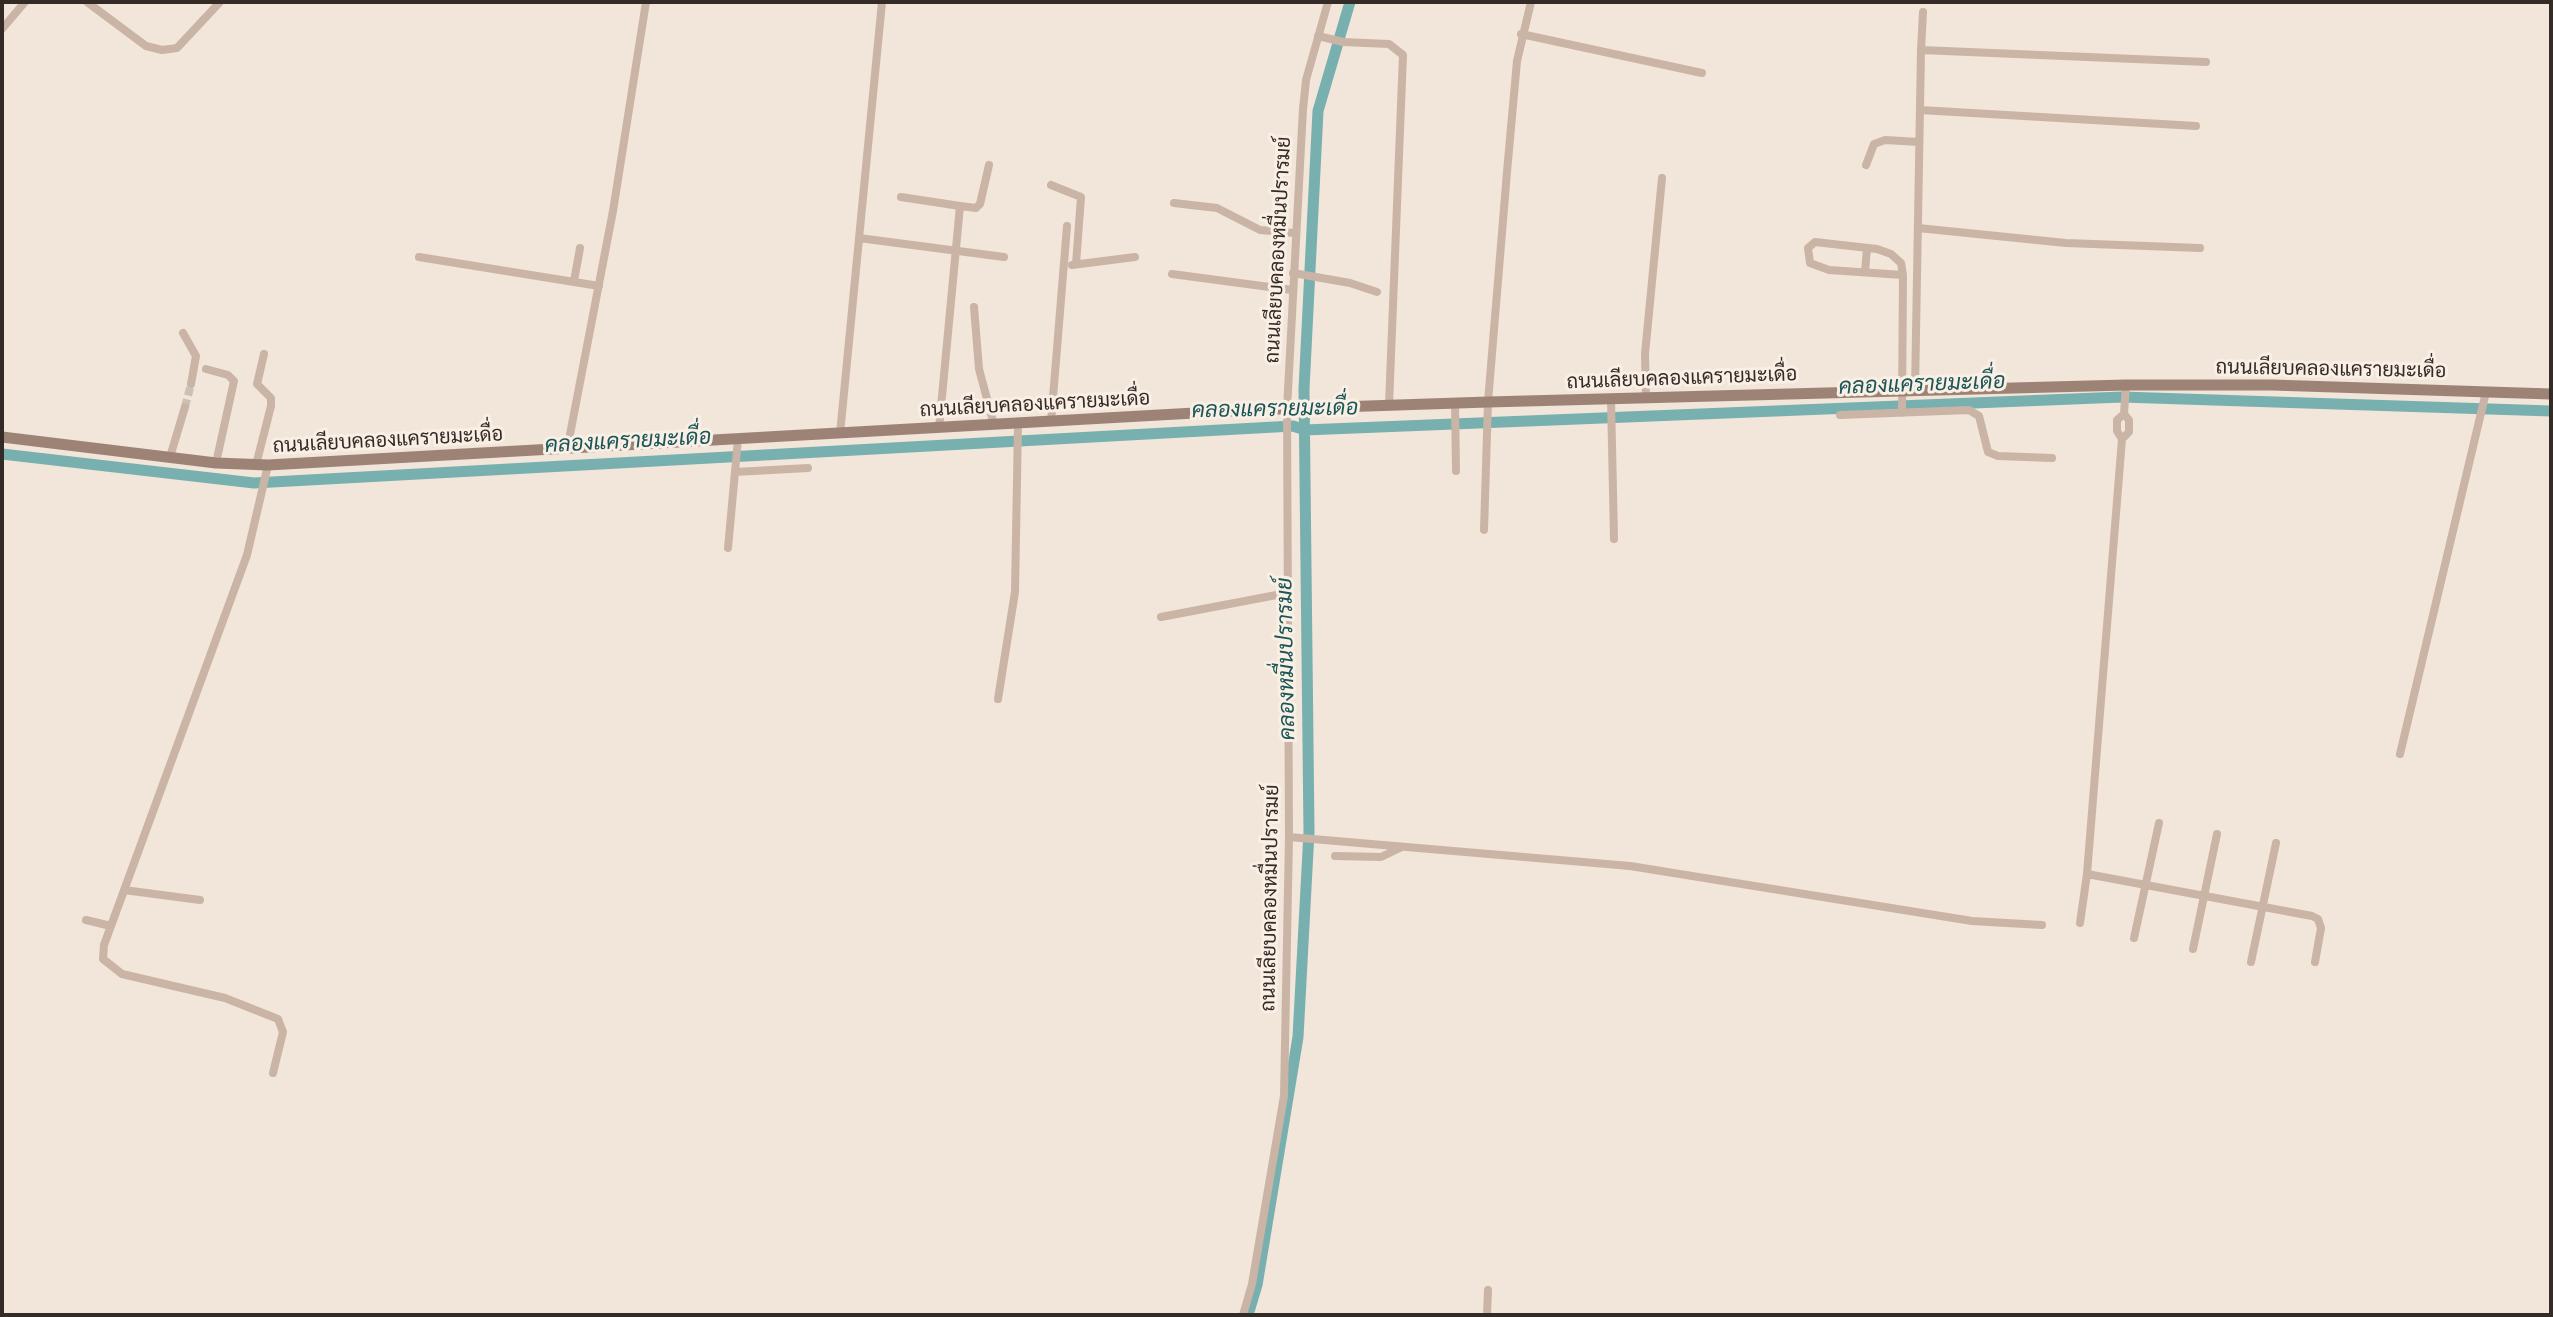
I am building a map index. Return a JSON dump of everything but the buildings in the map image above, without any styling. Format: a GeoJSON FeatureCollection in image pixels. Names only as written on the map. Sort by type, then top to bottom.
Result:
{"type":"FeatureCollection","features":[{"type":"Feature","properties":{"kind":"street"},"geometry":{"type":"LineString","coordinates":[[2,29],[25,2]]}},
{"type":"Feature","properties":{"kind":"street"},"geometry":{"type":"LineString","coordinates":[[87,2],[146,46],[162,50],[177,48],[220,2]]}},
{"type":"Feature","properties":{"kind":"street"},"geometry":{"type":"LineString","coordinates":[[567,450],[599,286],[646,2]]}},
{"type":"Feature","properties":{"kind":"street"},"geometry":{"type":"LineString","coordinates":[[840,434],[882,2]]}},
{"type":"Feature","properties":{"kind":"street","name":"ถนนเลียบคลองหมื่นปรารมย์"},"geometry":{"type":"LineString","coordinates":[[1243,1315],[1252,1284],[1284,1096],[1298,838],[1287,593],[1287,431],[1295,411],[1294,233],[1303,109],[1328,2]]}},
{"type":"Feature","properties":{"kind":"street"},"geometry":{"type":"LineString","coordinates":[[1484,530],[1488,412],[1521,34],[1531,2]]}},
{"type":"Feature","properties":{"kind":"street"},"geometry":{"type":"LineString","coordinates":[[1915,390],[1923,12]]}},
{"type":"Feature","properties":{"kind":"street"},"geometry":{"type":"LineString","coordinates":[[1521,34],[1702,73]]}},
{"type":"Feature","properties":{"kind":"street"},"geometry":{"type":"LineString","coordinates":[[1318,36],[1343,42],[1389,44],[1403,55],[1389,405]]}},
{"type":"Feature","properties":{"kind":"street"},"geometry":{"type":"LineString","coordinates":[[1921,50],[2206,62]]}},
{"type":"Feature","properties":{"kind":"street"},"geometry":{"type":"LineString","coordinates":[[1920,110],[2196,126]]}},
{"type":"Feature","properties":{"kind":"street"},"geometry":{"type":"LineString","coordinates":[[1866,165],[1874,144],[1885,140],[1919,142]]}},
{"type":"Feature","properties":{"kind":"street"},"geometry":{"type":"LineString","coordinates":[[901,197],[976,208],[980,204],[989,165]]}},
{"type":"Feature","properties":{"kind":"street"},"geometry":{"type":"LineString","coordinates":[[1646,398],[1645,354],[1662,178]]}},
{"type":"Feature","properties":{"kind":"street"},"geometry":{"type":"LineString","coordinates":[[1051,185],[1081,197],[1076,264]]}},
{"type":"Feature","properties":{"kind":"street"},"geometry":{"type":"LineString","coordinates":[[1174,203],[1217,208],[1260,230],[1294,233]]}},
{"type":"Feature","properties":{"kind":"street"},"geometry":{"type":"LineString","coordinates":[[939,428],[960,206]]}},
{"type":"Feature","properties":{"kind":"street"},"geometry":{"type":"LineString","coordinates":[[1051,422],[1067,226]]}},
{"type":"Feature","properties":{"kind":"street"},"geometry":{"type":"LineString","coordinates":[[1918,228],[2066,243],[2200,248]]}},
{"type":"Feature","properties":{"kind":"street"},"geometry":{"type":"LineString","coordinates":[[859,238],[1004,257]]}},
{"type":"Feature","properties":{"kind":"street"},"geometry":{"type":"LineString","coordinates":[[1902,413],[1903,275],[1901,263],[1891,254],[1867,248],[1815,242],[1808,248],[1806,257],[1810,263],[1829,270],[1903,275]]}},
{"type":"Feature","properties":{"kind":"street"},"geometry":{"type":"LineString","coordinates":[[574,281],[580,248]]}},
{"type":"Feature","properties":{"kind":"street"},"geometry":{"type":"LineString","coordinates":[[1865,272],[1867,248]]}},
{"type":"Feature","properties":{"kind":"street"},"geometry":{"type":"LineString","coordinates":[[419,257],[599,286]]}},
{"type":"Feature","properties":{"kind":"street"},"geometry":{"type":"LineString","coordinates":[[1064,268],[1135,257]]}},
{"type":"Feature","properties":{"kind":"street"},"geometry":{"type":"LineString","coordinates":[[1293,273],[1377,292]]}},
{"type":"Feature","properties":{"kind":"street"},"geometry":{"type":"LineString","coordinates":[[1172,274],[1292,290]]}},
{"type":"Feature","properties":{"kind":"street"},"geometry":{"type":"LineString","coordinates":[[974,307],[979,369],[994,425]]}},
{"type":"Feature","properties":{"kind":"street"},"geometry":{"type":"LineString","coordinates":[[183,333],[196,356],[191,384]]}},
{"type":"Feature","properties":{"kind":"street"},"geometry":{"type":"LineString","coordinates":[[264,354],[257,384],[271,398],[264,472],[232,599],[111,926],[103,959],[122,974],[225,998],[278,1019],[283,1032],[273,1073]]}},
{"type":"Feature","properties":{"kind":"street"},"geometry":{"type":"LineString","coordinates":[[206,369],[228,375],[234,381],[216,463]]}},
{"type":"Feature","properties":{"kind":"street","name":"ถนนเลียบคลองแครายมะเดื่อ"},"geometry":{"type":"LineString","coordinates":[[2,437],[216,463],[264,472],[738,439],[994,425],[1018,429],[1051,422],[1389,405],[1455,413],[1611,404],[1646,398],[1901,397],[1915,390],[2125,392],[2272,385],[2485,398],[2551,394]]}},
{"type":"Feature","properties":{"kind":"street"},"geometry":{"type":"LineString","coordinates":[[2080,923],[2087,874],[2122,439],[2117,431],[2117,420],[2124,414],[2125,392]]}},
{"type":"Feature","properties":{"kind":"street"},"geometry":{"type":"LineString","coordinates":[[2400,754],[2485,398]]}},
{"type":"Feature","properties":{"kind":"street"},"geometry":{"type":"LineString","coordinates":[[1611,404],[1614,539]]}},
{"type":"Feature","properties":{"kind":"street"},"geometry":{"type":"LineString","coordinates":[[170,457],[185,407]]}},
{"type":"Feature","properties":{"kind":"street"},"geometry":{"type":"LineString","coordinates":[[1840,415],[1975,411],[1988,452],[1998,456],[2052,458]]}},
{"type":"Feature","properties":{"kind":"street"},"geometry":{"type":"LineString","coordinates":[[1455,413],[1456,471]]}},
{"type":"Feature","properties":{"kind":"street"},"geometry":{"type":"LineString","coordinates":[[998,699],[1015,592],[1018,429]]}},
{"type":"Feature","properties":{"kind":"street"},"geometry":{"type":"LineString","coordinates":[[728,548],[738,439]]}},
{"type":"Feature","properties":{"kind":"street"},"geometry":{"type":"LineString","coordinates":[[735,472],[808,468]]}},
{"type":"Feature","properties":{"kind":"street"},"geometry":{"type":"LineString","coordinates":[[1161,617],[1287,593]]}},
{"type":"Feature","properties":{"kind":"street"},"geometry":{"type":"LineString","coordinates":[[2134,938],[2159,823]]}},
{"type":"Feature","properties":{"kind":"street"},"geometry":{"type":"LineString","coordinates":[[2193,949],[2217,834]]}},
{"type":"Feature","properties":{"kind":"street"},"geometry":{"type":"LineString","coordinates":[[1298,838],[1630,866],[1972,921],[2042,925]]}},
{"type":"Feature","properties":{"kind":"street"},"geometry":{"type":"LineString","coordinates":[[2251,962],[2276,843]]}},
{"type":"Feature","properties":{"kind":"street"},"geometry":{"type":"LineString","coordinates":[[1335,856],[1381,857],[1402,847]]}},
{"type":"Feature","properties":{"kind":"street"},"geometry":{"type":"LineString","coordinates":[[2087,874],[2318,919],[2321,928],[2315,962]]}},
{"type":"Feature","properties":{"kind":"street"},"geometry":{"type":"LineString","coordinates":[[124,890],[200,900]]}},
{"type":"Feature","properties":{"kind":"street"},"geometry":{"type":"LineString","coordinates":[[86,920],[111,926]]}},
{"type":"Feature","properties":{"kind":"street"},"geometry":{"type":"LineString","coordinates":[[1487,1315],[1488,1290]]}},
{"type":"Feature","properties":{"kind":"waterway","name":"คลองหมื่นปรารมย์"},"geometry":{"type":"LineString","coordinates":[[1248,1315],[1257,1285],[1298,1037],[1309,832],[1304,389],[1318,111],[1350,2]]}},
{"type":"Feature","properties":{"kind":"waterway","name":"คลองแครายมะเดื่อ"},"geometry":{"type":"LineString","coordinates":[[2,454],[254,483],[1293,426],[1305,430],[2122,397],[2551,411]]}},
{"type":"Feature","properties":{"kind":"tunnel"},"geometry":{"type":"LineString","coordinates":[[185,407],[191,384]]}}]}
